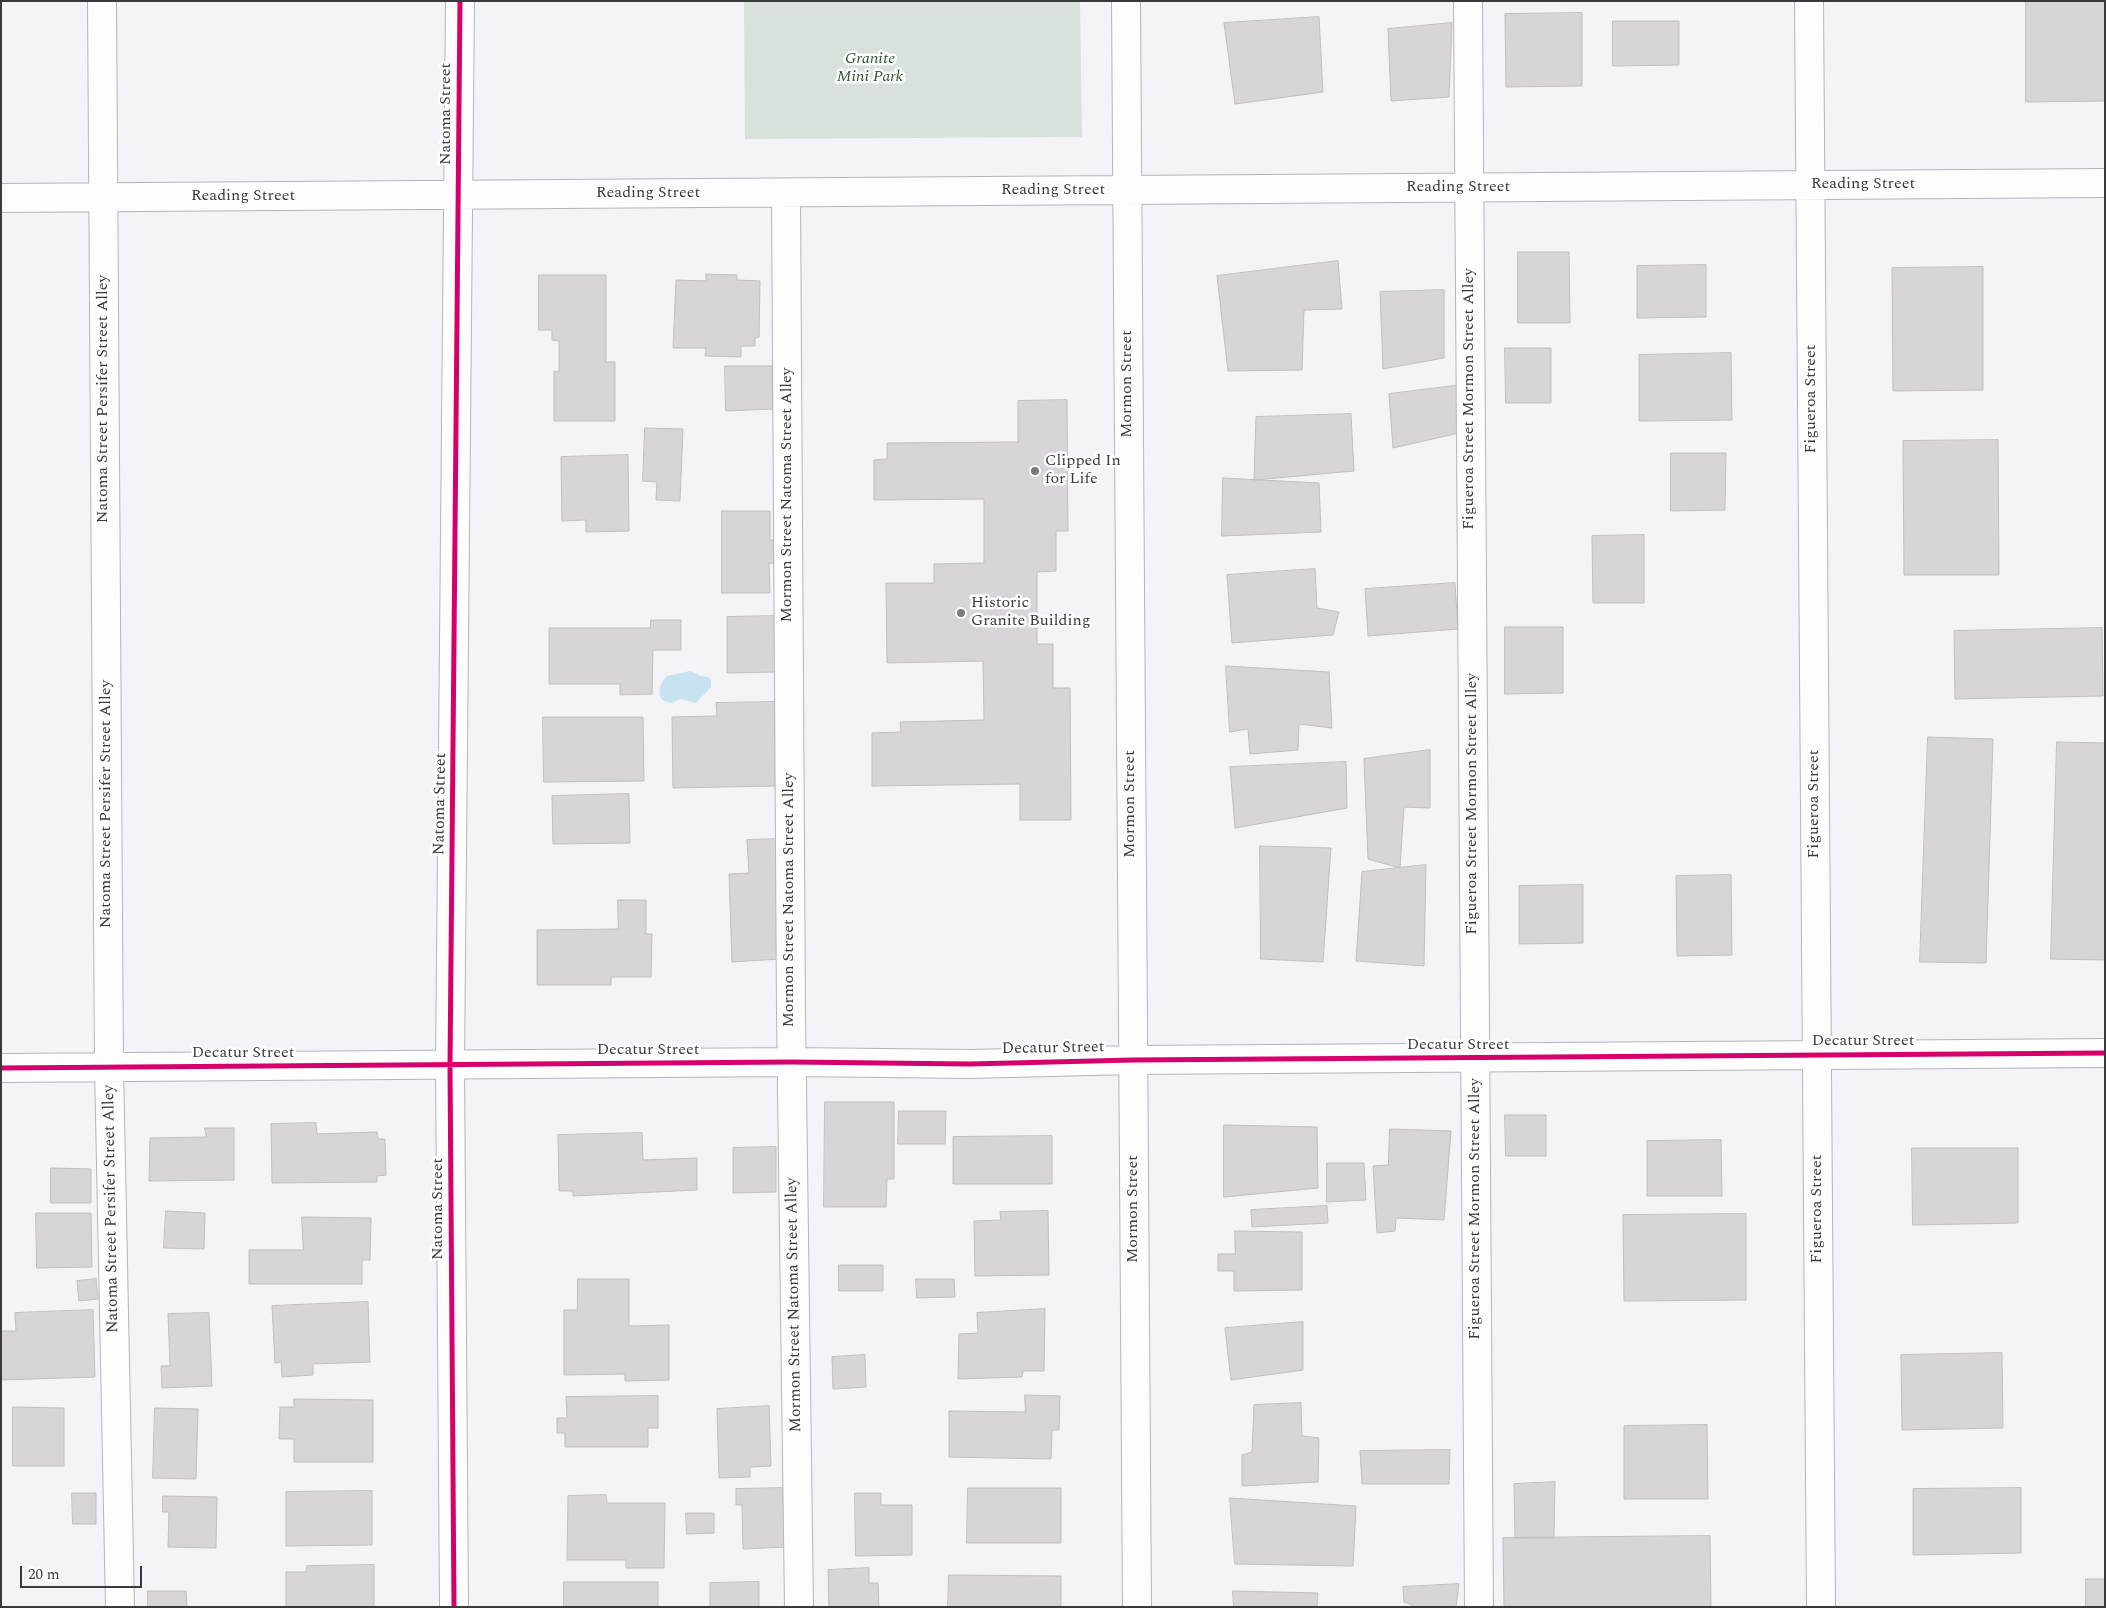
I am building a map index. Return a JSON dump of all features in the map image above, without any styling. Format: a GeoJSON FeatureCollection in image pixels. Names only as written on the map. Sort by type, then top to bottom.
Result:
{"type":"FeatureCollection","features":[{"type":"Feature","properties":{"kind":"street","name":"Natoma Street Persifer Street Alley"},"geometry":{"type":"LineString","coordinates":[[102,1],[109,1067],[120,1607]]}},
{"type":"Feature","properties":{"kind":"street","name":"Natoma Street"},"geometry":{"type":"LineString","coordinates":[[454,1607],[450,1065],[460,195],[460,1]]}},
{"type":"Feature","properties":{"kind":"street","name":"Mormon Street"},"geometry":{"type":"LineString","coordinates":[[1126,1],[1137,1607]]}},
{"type":"Feature","properties":{"kind":"street","name":"Figueroa Street Mormon Street Alley"},"geometry":{"type":"LineString","coordinates":[[1468,1],[1479,1607]]}},
{"type":"Feature","properties":{"kind":"street","name":"Figueroa Street"},"geometry":{"type":"LineString","coordinates":[[1809,1],[1821,1607]]}},
{"type":"Feature","properties":{"kind":"street","name":"Reading Street"},"geometry":{"type":"LineString","coordinates":[[1,198],[2105,183]]}},
{"type":"Feature","properties":{"kind":"street","name":"Mormon Street Natoma Street Alley"},"geometry":{"type":"LineString","coordinates":[[786,193],[792,1062],[799,1607]]}},
{"type":"Feature","properties":{"kind":"street","name":"Decatur Street"},"geometry":{"type":"LineString","coordinates":[[1,1068],[792,1062],[970,1064],[1133,1060],[2105,1053]]}},
{"type":"Feature","properties":{"kind":"green space","name":"Granite Mini Park"},"geometry":{"type":"Polygon","coordinates":[[[744,1],[1080,1],[1082,137],[745,139],[744,1]]]}},
{"type":"Feature","properties":{"kind":"water"},"geometry":{"type":"Polygon","coordinates":[[[690,671],[708,677],[711,680],[711,687],[696,703],[680,699],[671,703],[662,700],[660,688],[667,676],[690,671]]]}},
{"type":"Feature","properties":{"kind":"building"},"geometry":{"type":"Polygon","coordinates":[[[2026,1],[2105,1],[2105,101],[2026,102],[2026,1]]]}},
{"type":"Feature","properties":{"kind":"building"},"geometry":{"type":"Polygon","coordinates":[[[1582,13],[1582,86],[1506,87],[1505,14],[1582,13]]]}},
{"type":"Feature","properties":{"kind":"building"},"geometry":{"type":"Polygon","coordinates":[[[1319,17],[1323,92],[1235,104],[1224,23],[1319,17]]]}},
{"type":"Feature","properties":{"kind":"building"},"geometry":{"type":"Polygon","coordinates":[[[1613,21],[1679,21],[1679,65],[1613,66],[1613,21]]]}},
{"type":"Feature","properties":{"kind":"building"},"geometry":{"type":"Polygon","coordinates":[[[1452,23],[1449,97],[1391,101],[1388,29],[1452,23]]]}},
{"type":"Feature","properties":{"kind":"building"},"geometry":{"type":"Polygon","coordinates":[[[1518,252],[1569,252],[1570,323],[1518,323],[1518,252]]]}},
{"type":"Feature","properties":{"kind":"building"},"geometry":{"type":"Polygon","coordinates":[[[1338,261],[1342,309],[1304,310],[1302,370],[1228,371],[1217,276],[1338,261]]]}},
{"type":"Feature","properties":{"kind":"building"},"geometry":{"type":"Polygon","coordinates":[[[1706,265],[1706,317],[1637,318],[1637,266],[1706,265]]]}},
{"type":"Feature","properties":{"kind":"building"},"geometry":{"type":"Polygon","coordinates":[[[1983,267],[1983,390],[1893,391],[1892,268],[1983,267]]]}},
{"type":"Feature","properties":{"kind":"building"},"geometry":{"type":"Polygon","coordinates":[[[706,274],[737,275],[737,280],[760,281],[759,337],[755,338],[755,346],[741,346],[741,357],[705,356],[706,348],[673,348],[676,280],[706,281],[706,274]]]}},
{"type":"Feature","properties":{"kind":"building"},"geometry":{"type":"Polygon","coordinates":[[[539,275],[606,275],[606,362],[615,362],[615,421],[554,421],[554,371],[559,372],[559,341],[552,340],[552,330],[539,330],[539,275]]]}},
{"type":"Feature","properties":{"kind":"building"},"geometry":{"type":"Polygon","coordinates":[[[1444,290],[1444,358],[1383,369],[1380,292],[1444,290]]]}},
{"type":"Feature","properties":{"kind":"building"},"geometry":{"type":"Polygon","coordinates":[[[1505,348],[1551,348],[1551,403],[1506,403],[1505,348]]]}},
{"type":"Feature","properties":{"kind":"building"},"geometry":{"type":"Polygon","coordinates":[[[1731,353],[1732,420],[1639,421],[1639,355],[1731,353]]]}},
{"type":"Feature","properties":{"kind":"building"},"geometry":{"type":"Polygon","coordinates":[[[725,366],[772,366],[773,409],[726,411],[725,366]]]}},
{"type":"Feature","properties":{"kind":"building"},"geometry":{"type":"Polygon","coordinates":[[[1470,384],[1459,433],[1393,448],[1389,394],[1470,384]]]}},
{"type":"Feature","properties":{"kind":"building","name":"Historic Granite Building"},"geometry":{"type":"Polygon","coordinates":[[[1067,400],[1068,531],[1056,531],[1056,571],[1037,572],[1037,644],[1053,644],[1053,688],[1070,688],[1071,820],[1020,820],[1020,784],[872,786],[872,733],[901,732],[900,722],[984,720],[983,661],[887,663],[886,583],[934,583],[934,564],[984,563],[984,499],[874,500],[874,460],[887,459],[887,443],[1018,442],[1018,401],[1067,400]]]}},
{"type":"Feature","properties":{"kind":"building"},"geometry":{"type":"Polygon","coordinates":[[[1351,414],[1354,471],[1254,480],[1256,417],[1351,414]]]}},
{"type":"Feature","properties":{"kind":"building"},"geometry":{"type":"Polygon","coordinates":[[[645,428],[683,429],[680,501],[656,500],[657,482],[643,481],[645,428]]]}},
{"type":"Feature","properties":{"kind":"building"},"geometry":{"type":"Polygon","coordinates":[[[1998,440],[1999,575],[1904,575],[1903,441],[1998,440]]]}},
{"type":"Feature","properties":{"kind":"building"},"geometry":{"type":"Polygon","coordinates":[[[1671,453],[1726,453],[1725,510],[1671,511],[1671,453]]]}},
{"type":"Feature","properties":{"kind":"building"},"geometry":{"type":"Polygon","coordinates":[[[628,455],[629,531],[586,532],[586,520],[562,521],[561,457],[628,455]]]}},
{"type":"Feature","properties":{"kind":"building"},"geometry":{"type":"Polygon","coordinates":[[[1223,478],[1319,483],[1321,532],[1222,536],[1223,478]]]}},
{"type":"Feature","properties":{"kind":"building"},"geometry":{"type":"Polygon","coordinates":[[[722,511],[770,511],[770,540],[776,540],[776,563],[769,563],[770,593],[722,593],[722,511]]]}},
{"type":"Feature","properties":{"kind":"building"},"geometry":{"type":"Polygon","coordinates":[[[1644,535],[1644,603],[1593,603],[1592,536],[1644,535]]]}},
{"type":"Feature","properties":{"kind":"building"},"geometry":{"type":"Polygon","coordinates":[[[1315,569],[1317,608],[1339,612],[1333,635],[1232,643],[1227,575],[1315,569]]]}},
{"type":"Feature","properties":{"kind":"building"},"geometry":{"type":"Polygon","coordinates":[[[1455,583],[1458,629],[1368,636],[1365,589],[1455,583]]]}},
{"type":"Feature","properties":{"kind":"building"},"geometry":{"type":"Polygon","coordinates":[[[777,616],[777,672],[727,673],[727,617],[777,616]]]}},
{"type":"Feature","properties":{"kind":"building"},"geometry":{"type":"Polygon","coordinates":[[[651,620],[681,620],[681,650],[653,650],[652,694],[620,695],[620,684],[549,684],[549,628],[650,628],[651,620]]]}},
{"type":"Feature","properties":{"kind":"building"},"geometry":{"type":"Polygon","coordinates":[[[1505,627],[1563,627],[1563,693],[1505,694],[1505,627]]]}},
{"type":"Feature","properties":{"kind":"building"},"geometry":{"type":"Polygon","coordinates":[[[2102,628],[2103,696],[1955,699],[1954,631],[2102,628]]]}},
{"type":"Feature","properties":{"kind":"building"},"geometry":{"type":"Polygon","coordinates":[[[1226,666],[1329,672],[1332,728],[1299,724],[1298,750],[1250,754],[1248,729],[1230,732],[1226,666]]]}},
{"type":"Feature","properties":{"kind":"building"},"geometry":{"type":"Polygon","coordinates":[[[775,702],[776,786],[673,788],[672,717],[717,716],[716,703],[775,702]]]}},
{"type":"Feature","properties":{"kind":"building"},"geometry":{"type":"Polygon","coordinates":[[[543,717],[643,717],[644,781],[544,782],[543,717]]]}},
{"type":"Feature","properties":{"kind":"building"},"geometry":{"type":"Polygon","coordinates":[[[1928,737],[1993,739],[1986,963],[1920,962],[1928,737]]]}},
{"type":"Feature","properties":{"kind":"building"},"geometry":{"type":"Polygon","coordinates":[[[2057,742],[2105,743],[2105,960],[2051,959],[2057,742]]]}},
{"type":"Feature","properties":{"kind":"building"},"geometry":{"type":"Polygon","coordinates":[[[1430,750],[1430,808],[1404,807],[1400,868],[1368,859],[1364,759],[1430,750]]]}},
{"type":"Feature","properties":{"kind":"building"},"geometry":{"type":"Polygon","coordinates":[[[1346,762],[1347,808],[1235,828],[1230,767],[1346,762]]]}},
{"type":"Feature","properties":{"kind":"building"},"geometry":{"type":"Polygon","coordinates":[[[629,794],[630,843],[553,844],[552,796],[629,794]]]}},
{"type":"Feature","properties":{"kind":"building"},"geometry":{"type":"Polygon","coordinates":[[[782,839],[780,959],[732,962],[729,874],[749,873],[747,840],[782,839]]]}},
{"type":"Feature","properties":{"kind":"building"},"geometry":{"type":"Polygon","coordinates":[[[1260,846],[1331,848],[1323,962],[1261,959],[1260,846]]]}},
{"type":"Feature","properties":{"kind":"building"},"geometry":{"type":"Polygon","coordinates":[[[1426,865],[1424,966],[1356,961],[1362,872],[1426,865]]]}},
{"type":"Feature","properties":{"kind":"building"},"geometry":{"type":"Polygon","coordinates":[[[1731,875],[1732,955],[1677,956],[1676,876],[1731,875]]]}},
{"type":"Feature","properties":{"kind":"building"},"geometry":{"type":"Polygon","coordinates":[[[1583,885],[1583,943],[1519,944],[1519,886],[1583,885]]]}},
{"type":"Feature","properties":{"kind":"building"},"geometry":{"type":"Polygon","coordinates":[[[618,900],[646,900],[646,934],[652,934],[651,977],[611,977],[611,985],[537,985],[537,930],[618,929],[618,900]]]}},
{"type":"Feature","properties":{"kind":"building"},"geometry":{"type":"Polygon","coordinates":[[[825,1102],[894,1102],[894,1179],[887,1179],[886,1207],[824,1207],[825,1102]]]}},
{"type":"Feature","properties":{"kind":"building"},"geometry":{"type":"Polygon","coordinates":[[[899,1111],[946,1111],[945,1144],[898,1144],[899,1111]]]}},
{"type":"Feature","properties":{"kind":"building"},"geometry":{"type":"Polygon","coordinates":[[[1505,1115],[1546,1115],[1546,1156],[1506,1156],[1505,1115]]]}},
{"type":"Feature","properties":{"kind":"building"},"geometry":{"type":"Polygon","coordinates":[[[316,1123],[317,1134],[377,1132],[378,1139],[385,1139],[386,1175],[377,1176],[377,1182],[272,1183],[271,1124],[316,1123]]]}},
{"type":"Feature","properties":{"kind":"building"},"geometry":{"type":"Polygon","coordinates":[[[1224,1125],[1317,1127],[1318,1188],[1224,1197],[1224,1125]]]}},
{"type":"Feature","properties":{"kind":"building"},"geometry":{"type":"Polygon","coordinates":[[[205,1128],[234,1128],[234,1180],[149,1181],[150,1138],[206,1137],[205,1128]]]}},
{"type":"Feature","properties":{"kind":"building"},"geometry":{"type":"Polygon","coordinates":[[[1390,1129],[1451,1131],[1444,1220],[1396,1218],[1395,1231],[1377,1233],[1373,1166],[1388,1165],[1390,1129]]]}},
{"type":"Feature","properties":{"kind":"building"},"geometry":{"type":"Polygon","coordinates":[[[642,1133],[643,1160],[697,1158],[697,1190],[573,1196],[573,1191],[559,1191],[558,1135],[642,1133]]]}},
{"type":"Feature","properties":{"kind":"building"},"geometry":{"type":"Polygon","coordinates":[[[1052,1136],[1052,1184],[953,1184],[953,1137],[1052,1136]]]}},
{"type":"Feature","properties":{"kind":"building"},"geometry":{"type":"Polygon","coordinates":[[[1721,1140],[1722,1196],[1647,1196],[1647,1141],[1721,1140]]]}},
{"type":"Feature","properties":{"kind":"building"},"geometry":{"type":"Polygon","coordinates":[[[776,1147],[776,1192],[733,1193],[733,1148],[776,1147]]]}},
{"type":"Feature","properties":{"kind":"building"},"geometry":{"type":"Polygon","coordinates":[[[1912,1148],[2018,1148],[2018,1223],[1913,1225],[1912,1148]]]}},
{"type":"Feature","properties":{"kind":"building"},"geometry":{"type":"Polygon","coordinates":[[[1327,1163],[1364,1163],[1366,1200],[1327,1202],[1327,1163]]]}},
{"type":"Feature","properties":{"kind":"building"},"geometry":{"type":"Polygon","coordinates":[[[51,1168],[91,1169],[91,1203],[51,1203],[51,1168]]]}},
{"type":"Feature","properties":{"kind":"building"},"geometry":{"type":"Polygon","coordinates":[[[1327,1206],[1328,1223],[1252,1227],[1251,1210],[1327,1206]]]}},
{"type":"Feature","properties":{"kind":"building"},"geometry":{"type":"Polygon","coordinates":[[[166,1211],[205,1213],[204,1249],[164,1248],[166,1211]]]}},
{"type":"Feature","properties":{"kind":"building"},"geometry":{"type":"Polygon","coordinates":[[[1048,1211],[1049,1275],[975,1276],[974,1221],[1001,1220],[1000,1212],[1048,1211]]]}},
{"type":"Feature","properties":{"kind":"building"},"geometry":{"type":"Polygon","coordinates":[[[36,1213],[91,1213],[92,1267],[37,1268],[36,1213]]]}},
{"type":"Feature","properties":{"kind":"building"},"geometry":{"type":"Polygon","coordinates":[[[1746,1214],[1746,1300],[1624,1301],[1623,1215],[1746,1214]]]}},
{"type":"Feature","properties":{"kind":"building"},"geometry":{"type":"Polygon","coordinates":[[[302,1217],[371,1218],[370,1260],[362,1260],[362,1284],[249,1284],[249,1250],[303,1250],[302,1217]]]}},
{"type":"Feature","properties":{"kind":"building"},"geometry":{"type":"Polygon","coordinates":[[[1235,1231],[1302,1232],[1302,1290],[1234,1291],[1234,1271],[1218,1271],[1218,1254],[1235,1254],[1235,1231]]]}},
{"type":"Feature","properties":{"kind":"building"},"geometry":{"type":"Polygon","coordinates":[[[839,1265],[883,1265],[883,1291],[839,1291],[839,1265]]]}},
{"type":"Feature","properties":{"kind":"building"},"geometry":{"type":"Polygon","coordinates":[[[96,1279],[98,1299],[79,1301],[77,1281],[96,1279]]]}},
{"type":"Feature","properties":{"kind":"building"},"geometry":{"type":"Polygon","coordinates":[[[578,1279],[629,1279],[629,1326],[669,1325],[669,1380],[625,1381],[625,1374],[564,1375],[564,1310],[577,1310],[578,1279]]]}},
{"type":"Feature","properties":{"kind":"building"},"geometry":{"type":"Polygon","coordinates":[[[916,1279],[954,1279],[955,1297],[917,1298],[916,1279]]]}},
{"type":"Feature","properties":{"kind":"building"},"geometry":{"type":"Polygon","coordinates":[[[368,1302],[370,1362],[313,1364],[313,1375],[282,1377],[281,1362],[275,1363],[272,1306],[368,1302]]]}},
{"type":"Feature","properties":{"kind":"building"},"geometry":{"type":"Polygon","coordinates":[[[1045,1309],[1044,1371],[1023,1371],[1022,1377],[958,1379],[959,1334],[978,1333],[977,1313],[1045,1309]]]}},
{"type":"Feature","properties":{"kind":"building"},"geometry":{"type":"Polygon","coordinates":[[[93,1310],[95,1377],[1,1380],[1,1331],[16,1331],[15,1313],[93,1310]]]}},
{"type":"Feature","properties":{"kind":"building"},"geometry":{"type":"Polygon","coordinates":[[[209,1313],[212,1386],[162,1388],[161,1366],[170,1366],[168,1314],[209,1313]]]}},
{"type":"Feature","properties":{"kind":"building"},"geometry":{"type":"Polygon","coordinates":[[[1303,1322],[1303,1370],[1231,1380],[1225,1328],[1303,1322]]]}},
{"type":"Feature","properties":{"kind":"building"},"geometry":{"type":"Polygon","coordinates":[[[2002,1353],[2003,1428],[1902,1430],[1901,1355],[2002,1353]]]}},
{"type":"Feature","properties":{"kind":"building"},"geometry":{"type":"Polygon","coordinates":[[[865,1355],[866,1387],[833,1389],[832,1357],[865,1355]]]}},
{"type":"Feature","properties":{"kind":"building"},"geometry":{"type":"Polygon","coordinates":[[[1025,1395],[1060,1396],[1059,1430],[1052,1430],[1051,1459],[949,1457],[949,1411],[1025,1412],[1025,1395]]]}},
{"type":"Feature","properties":{"kind":"building"},"geometry":{"type":"Polygon","coordinates":[[[658,1396],[658,1428],[648,1428],[648,1447],[565,1447],[565,1433],[557,1433],[557,1418],[567,1418],[566,1397],[658,1396]]]}},
{"type":"Feature","properties":{"kind":"building"},"geometry":{"type":"Polygon","coordinates":[[[294,1399],[373,1400],[373,1462],[294,1462],[294,1439],[279,1439],[280,1407],[294,1407],[294,1399]]]}},
{"type":"Feature","properties":{"kind":"building"},"geometry":{"type":"Polygon","coordinates":[[[1301,1403],[1302,1436],[1319,1438],[1318,1482],[1242,1486],[1242,1455],[1252,1452],[1254,1405],[1301,1403]]]}},
{"type":"Feature","properties":{"kind":"building"},"geometry":{"type":"Polygon","coordinates":[[[769,1406],[771,1466],[750,1467],[750,1477],[719,1478],[717,1409],[769,1406]]]}},
{"type":"Feature","properties":{"kind":"building"},"geometry":{"type":"Polygon","coordinates":[[[13,1407],[64,1408],[64,1466],[13,1466],[13,1407]]]}},
{"type":"Feature","properties":{"kind":"building"},"geometry":{"type":"Polygon","coordinates":[[[155,1408],[198,1409],[196,1479],[153,1478],[155,1408]]]}},
{"type":"Feature","properties":{"kind":"building"},"geometry":{"type":"Polygon","coordinates":[[[1707,1425],[1708,1499],[1624,1499],[1624,1426],[1707,1425]]]}},
{"type":"Feature","properties":{"kind":"building"},"geometry":{"type":"Polygon","coordinates":[[[1450,1450],[1449,1484],[1362,1484],[1360,1451],[1450,1450]]]}},
{"type":"Feature","properties":{"kind":"building"},"geometry":{"type":"Polygon","coordinates":[[[1555,1482],[1554,1538],[1515,1538],[1514,1484],[1555,1482]]]}},
{"type":"Feature","properties":{"kind":"building"},"geometry":{"type":"Polygon","coordinates":[[[785,1488],[787,1547],[743,1549],[742,1505],[736,1505],[736,1489],[785,1488]]]}},
{"type":"Feature","properties":{"kind":"building"},"geometry":{"type":"Polygon","coordinates":[[[968,1488],[1061,1488],[1061,1543],[967,1543],[968,1488]]]}},
{"type":"Feature","properties":{"kind":"building"},"geometry":{"type":"Polygon","coordinates":[[[2021,1488],[2021,1553],[1913,1555],[1913,1489],[2021,1488]]]}},
{"type":"Feature","properties":{"kind":"building"},"geometry":{"type":"Polygon","coordinates":[[[372,1491],[372,1545],[286,1546],[286,1492],[372,1491]]]}},
{"type":"Feature","properties":{"kind":"building"},"geometry":{"type":"Polygon","coordinates":[[[72,1493],[96,1493],[96,1524],[73,1524],[72,1493]]]}},
{"type":"Feature","properties":{"kind":"building"},"geometry":{"type":"Polygon","coordinates":[[[855,1493],[881,1493],[881,1505],[912,1505],[912,1555],[856,1556],[855,1493]]]}},
{"type":"Feature","properties":{"kind":"building"},"geometry":{"type":"Polygon","coordinates":[[[606,1495],[607,1503],[665,1503],[664,1568],[626,1568],[626,1560],[567,1560],[568,1496],[606,1495]]]}},
{"type":"Feature","properties":{"kind":"building"},"geometry":{"type":"Polygon","coordinates":[[[163,1496],[217,1497],[216,1548],[168,1547],[169,1512],[163,1512],[163,1496]]]}},
{"type":"Feature","properties":{"kind":"building"},"geometry":{"type":"Polygon","coordinates":[[[1230,1498],[1356,1506],[1353,1566],[1235,1564],[1230,1498]]]}},
{"type":"Feature","properties":{"kind":"building"},"geometry":{"type":"Polygon","coordinates":[[[686,1513],[714,1513],[714,1533],[687,1534],[686,1513]]]}},
{"type":"Feature","properties":{"kind":"building"},"geometry":{"type":"Polygon","coordinates":[[[1710,1536],[1711,1607],[1504,1607],[1503,1538],[1710,1536]]]}},
{"type":"Feature","properties":{"kind":"building"},"geometry":{"type":"Polygon","coordinates":[[[374,1565],[374,1607],[286,1607],[286,1572],[306,1572],[307,1566],[374,1565]]]}},
{"type":"Feature","properties":{"kind":"building"},"geometry":{"type":"Polygon","coordinates":[[[869,1568],[869,1583],[878,1583],[879,1607],[829,1607],[828,1570],[869,1568]]]}},
{"type":"Feature","properties":{"kind":"building"},"geometry":{"type":"Polygon","coordinates":[[[949,1575],[1061,1576],[1061,1607],[948,1607],[949,1575]]]}},
{"type":"Feature","properties":{"kind":"building"},"geometry":{"type":"Polygon","coordinates":[[[2086,1579],[2105,1579],[2105,1607],[2086,1607],[2086,1579]]]}},
{"type":"Feature","properties":{"kind":"building"},"geometry":{"type":"Polygon","coordinates":[[[564,1582],[658,1582],[658,1607],[564,1607],[564,1582]]]}},
{"type":"Feature","properties":{"kind":"building"},"geometry":{"type":"Polygon","coordinates":[[[759,1582],[759,1607],[710,1607],[710,1583],[759,1582]]]}},
{"type":"Feature","properties":{"kind":"building"},"geometry":{"type":"Polygon","coordinates":[[[1459,1584],[1456,1607],[1412,1607],[1412,1605],[1404,1602],[1403,1587],[1459,1584]]]}},
{"type":"Feature","properties":{"kind":"building"},"geometry":{"type":"Polygon","coordinates":[[[148,1591],[186,1591],[187,1607],[148,1607],[148,1591]]]}},
{"type":"Feature","properties":{"kind":"building"},"geometry":{"type":"Polygon","coordinates":[[[1233,1591],[1318,1593],[1317,1607],[1234,1607],[1233,1591]]]}},
{"type":"Feature","properties":{"kind":"cycle path"},"geometry":{"type":"LineString","coordinates":[[454,1607],[450,1065],[460,1]]}},
{"type":"Feature","properties":{"kind":"cycle path"},"geometry":{"type":"LineString","coordinates":[[1,1068],[792,1062],[970,1064],[1133,1060],[2105,1053]]}},
{"type":"Feature","properties":{"kind":"place","name":"Clipped In for Life"},"geometry":{"type":"Point","coordinates":[1035,471]}},
{"type":"Feature","properties":{"kind":"place","name":"Historic Granite Building"},"geometry":{"type":"Point","coordinates":[961,613]}}]}
